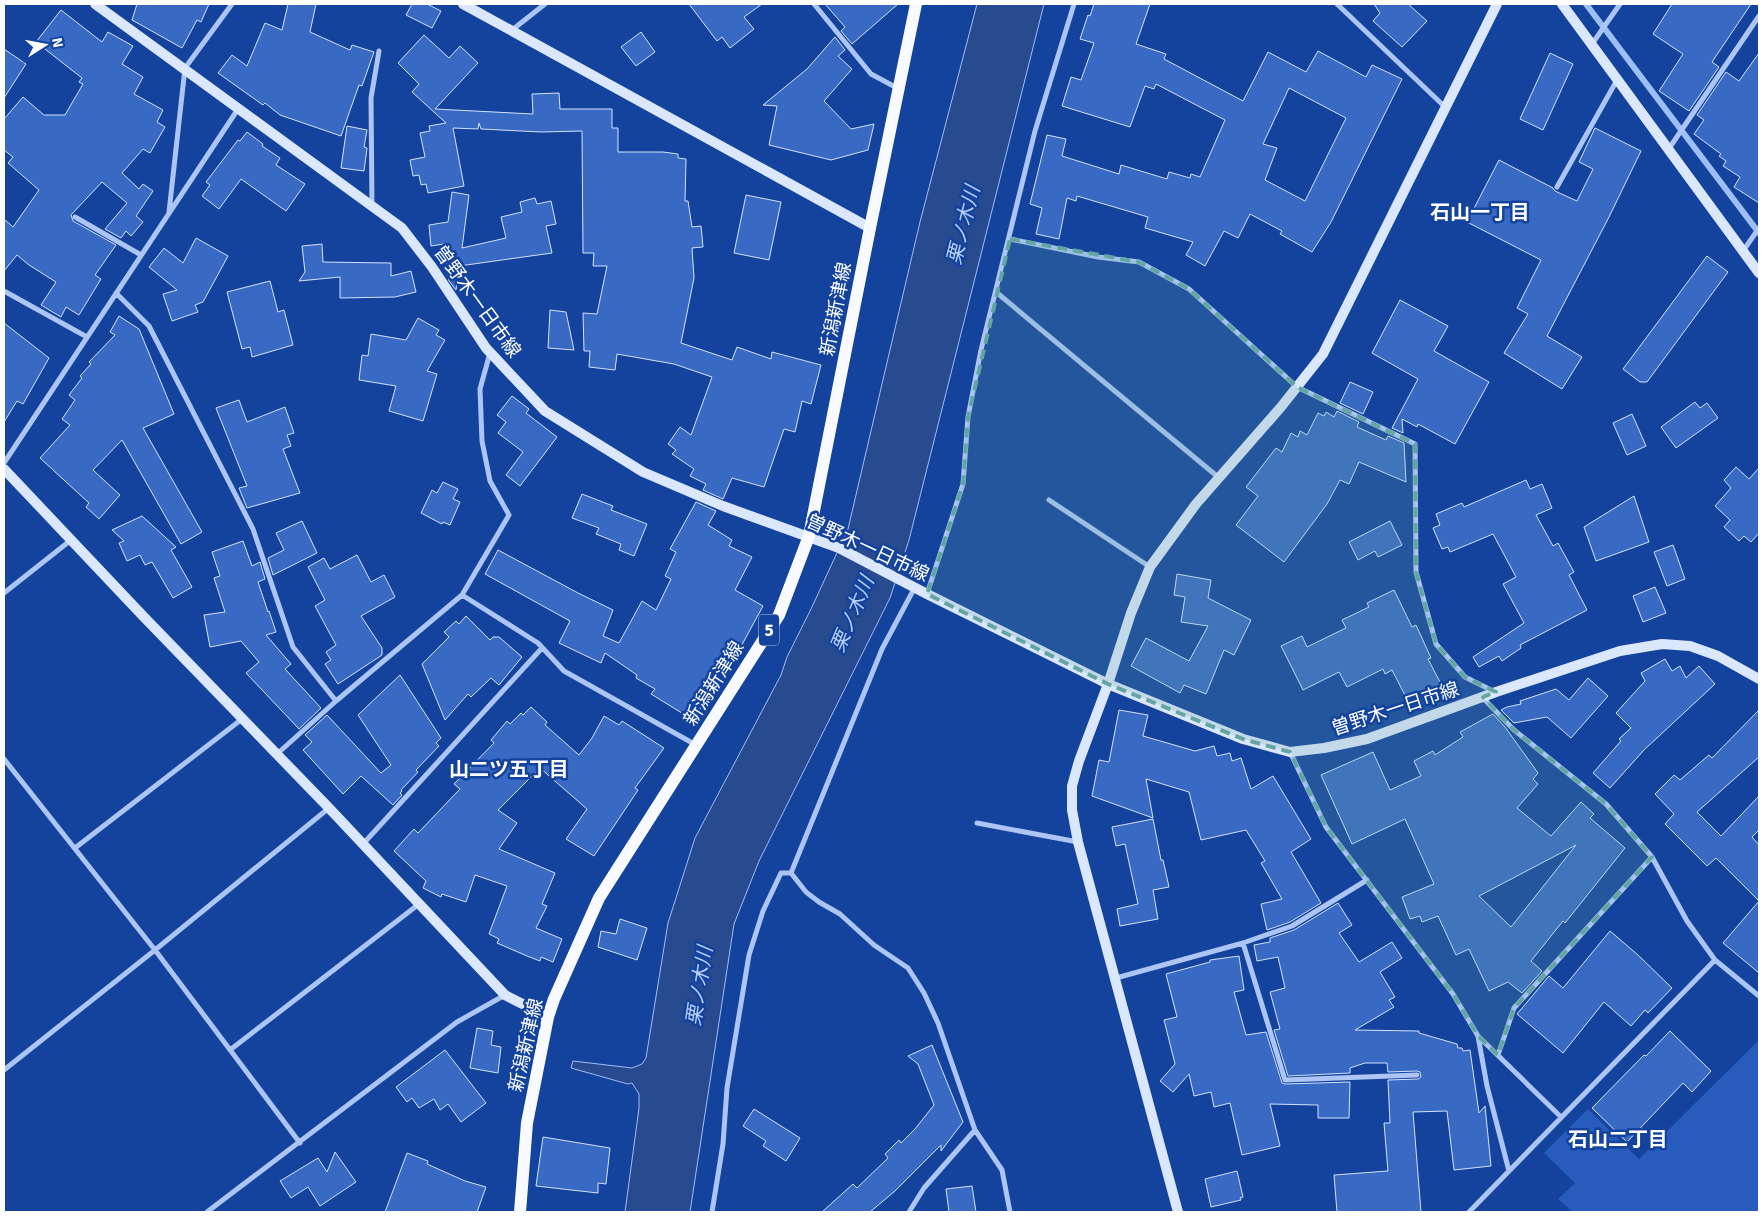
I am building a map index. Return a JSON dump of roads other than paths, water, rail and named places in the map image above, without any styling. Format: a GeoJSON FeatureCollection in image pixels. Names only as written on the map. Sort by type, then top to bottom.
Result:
{"type":"FeatureCollection","features":[{"type":"Feature","properties":{"kind":"main road","name":"新潟新津線"},"geometry":{"type":"LineString","coordinates":[[520,1212],[527,1123],[548,1017],[554,998],[599,898],[779,615],[810,536],[916,4]]}},
{"type":"Feature","properties":{"kind":"street","name":"曽野木一日市線"},"geometry":{"type":"LineString","coordinates":[[95,4],[402,228],[432,267],[490,353],[545,411],[643,472],[723,506],[839,548],[1108,684],[1243,739],[1290,752],[1324,748],[1368,739],[1496,692],[1620,651],[1662,644],[1690,646],[1718,656],[1759,679]]}},
{"type":"Feature","properties":{"kind":"street"},"geometry":{"type":"LineString","coordinates":[[169,214],[185,68],[232,4]]}},
{"type":"Feature","properties":{"kind":"street"},"geometry":{"type":"LineString","coordinates":[[463,4],[870,228]]}},
{"type":"Feature","properties":{"kind":"street"},"geometry":{"type":"LineString","coordinates":[[512,31],[545,4]]}},
{"type":"Feature","properties":{"kind":"street"},"geometry":{"type":"LineString","coordinates":[[814,4],[871,74],[899,88]]}},
{"type":"Feature","properties":{"kind":"street"},"geometry":{"type":"LineString","coordinates":[[927,594],[963,484],[968,416],[981,350],[1010,239],[1035,131],[1074,4]]}},
{"type":"Feature","properties":{"kind":"street"},"geometry":{"type":"LineString","coordinates":[[1337,4],[1446,108]]}},
{"type":"Feature","properties":{"kind":"street"},"geometry":{"type":"LineString","coordinates":[[1178,1212],[1078,842],[1072,810],[1072,786],[1131,614],[1150,567],[1190,511],[1281,407],[1323,354],[1497,4]]}},
{"type":"Feature","properties":{"kind":"street"},"geometry":{"type":"LineString","coordinates":[[1562,4],[1759,273]]}},
{"type":"Feature","properties":{"kind":"street"},"geometry":{"type":"LineString","coordinates":[[1592,44],[1620,4]]}},
{"type":"Feature","properties":{"kind":"street"},"geometry":{"type":"LineString","coordinates":[[1668,150],[1759,16]]}},
{"type":"Feature","properties":{"kind":"street"},"geometry":{"type":"LineString","coordinates":[[372,206],[371,98],[379,51]]}},
{"type":"Feature","properties":{"kind":"street"},"geometry":{"type":"LineString","coordinates":[[1558,187],[1617,80]]}},
{"type":"Feature","properties":{"kind":"street"},"geometry":{"type":"LineString","coordinates":[[4,463],[239,108]]}},
{"type":"Feature","properties":{"kind":"street"},"geometry":{"type":"LineString","coordinates":[[75,217],[141,255]]}},
{"type":"Feature","properties":{"kind":"street"},"geometry":{"type":"LineString","coordinates":[[1743,251],[1759,228]]}},
{"type":"Feature","properties":{"kind":"street"},"geometry":{"type":"LineString","coordinates":[[1010,239],[1098,257],[1139,262],[1189,289],[1297,387],[1415,444],[1416,572],[1436,644],[1465,677],[1496,692]]}},
{"type":"Feature","properties":{"kind":"street"},"geometry":{"type":"LineString","coordinates":[[4,291],[87,337]]}},
{"type":"Feature","properties":{"kind":"street"},"geometry":{"type":"LineString","coordinates":[[996,292],[1218,478]]}},
{"type":"Feature","properties":{"kind":"street"},"geometry":{"type":"LineString","coordinates":[[116,293],[149,326],[253,529],[293,647],[336,701]]}},
{"type":"Feature","properties":{"kind":"street"},"geometry":{"type":"LineString","coordinates":[[277,754],[336,701],[462,596],[509,515],[490,481],[482,441],[480,389],[490,353]]}},
{"type":"Feature","properties":{"kind":"street"},"geometry":{"type":"LineString","coordinates":[[4,468],[364,844],[505,995],[548,1017]]}},
{"type":"Feature","properties":{"kind":"street"},"geometry":{"type":"LineString","coordinates":[[1049,500],[1150,567]]}},
{"type":"Feature","properties":{"kind":"street"},"geometry":{"type":"LineString","coordinates":[[4,593],[71,540]]}},
{"type":"Feature","properties":{"kind":"street"},"geometry":{"type":"LineString","coordinates":[[790,873],[879,657],[915,587]]}},
{"type":"Feature","properties":{"kind":"street"},"geometry":{"type":"LineString","coordinates":[[462,596],[538,643],[564,671],[696,745]]}},
{"type":"Feature","properties":{"kind":"street"},"geometry":{"type":"LineString","coordinates":[[364,844],[542,648]]}},
{"type":"Feature","properties":{"kind":"street"},"geometry":{"type":"LineString","coordinates":[[1482,697],[1514,730],[1606,804],[1652,857],[1687,921],[1715,960],[1759,996]]}},
{"type":"Feature","properties":{"kind":"street"},"geometry":{"type":"LineString","coordinates":[[75,848],[243,719]]}},
{"type":"Feature","properties":{"kind":"street"},"geometry":{"type":"LineString","coordinates":[[1290,752],[1326,827],[1453,994],[1478,1036],[1561,1117]]}},
{"type":"Feature","properties":{"kind":"street"},"geometry":{"type":"LineString","coordinates":[[4,759],[155,950],[300,1143]]}},
{"type":"Feature","properties":{"kind":"street"},"geometry":{"type":"LineString","coordinates":[[4,1070],[329,808]]}},
{"type":"Feature","properties":{"kind":"street"},"geometry":{"type":"LineString","coordinates":[[977,823],[1078,842]]}},
{"type":"Feature","properties":{"kind":"street"},"geometry":{"type":"LineString","coordinates":[[1498,1055],[1514,1008],[1652,857]]}},
{"type":"Feature","properties":{"kind":"street"},"geometry":{"type":"LineString","coordinates":[[712,1212],[723,1144],[727,1088],[749,955],[763,911],[781,873],[790,873],[806,892],[840,914],[874,945],[908,968],[924,993],[938,1023],[976,1130],[1002,1170],[1010,1212]]}},
{"type":"Feature","properties":{"kind":"street"},"geometry":{"type":"LineString","coordinates":[[1116,978],[1243,943],[1292,926],[1367,880]]}},
{"type":"Feature","properties":{"kind":"street"},"geometry":{"type":"LineString","coordinates":[[230,1050],[420,904]]}},
{"type":"Feature","properties":{"kind":"street"},"geometry":{"type":"LineString","coordinates":[[1243,943],[1285,1080],[1417,1075]]}},
{"type":"Feature","properties":{"kind":"street"},"geometry":{"type":"LineString","coordinates":[[1468,1212],[1715,960]]}},
{"type":"Feature","properties":{"kind":"street"},"geometry":{"type":"LineString","coordinates":[[207,1212],[457,1022],[505,995]]}},
{"type":"Feature","properties":{"kind":"street"},"geometry":{"type":"LineString","coordinates":[[1478,1036],[1487,1086],[1509,1171]]}},
{"type":"Feature","properties":{"kind":"street"},"geometry":{"type":"LineString","coordinates":[[909,1212],[924,1188],[976,1130]]}},
{"type":"Feature","properties":{"kind":"water","name":"栗ノ木川"},"geometry":{"type":"Polygon","coordinates":[[[977,4],[1044,4],[909,540],[890,598],[759,861],[734,924],[690,1212],[625,1212],[639,1108],[639,1094],[632,1083],[628,1084],[571,1068],[573,1061],[632,1068],[642,1064],[646,1058],[668,923],[695,838],[781,675],[787,657],[848,529],[920,222],[977,4]]]}},
{"type":"Feature","properties":{"kind":"waterway"},"geometry":{"type":"LineString","coordinates":[[1586,4],[1759,233]]}},
{"type":"Feature","properties":{"kind":"district","name":"石山一丁目"},"geometry":{"type":"Point","coordinates":[1480,212]}},
{"type":"Feature","properties":{"kind":"district","name":"山二ツ五丁目"},"geometry":{"type":"Point","coordinates":[509,769]}},
{"type":"Feature","properties":{"kind":"district","name":"石山二丁目"},"geometry":{"type":"Point","coordinates":[1618,1139]}}]}
